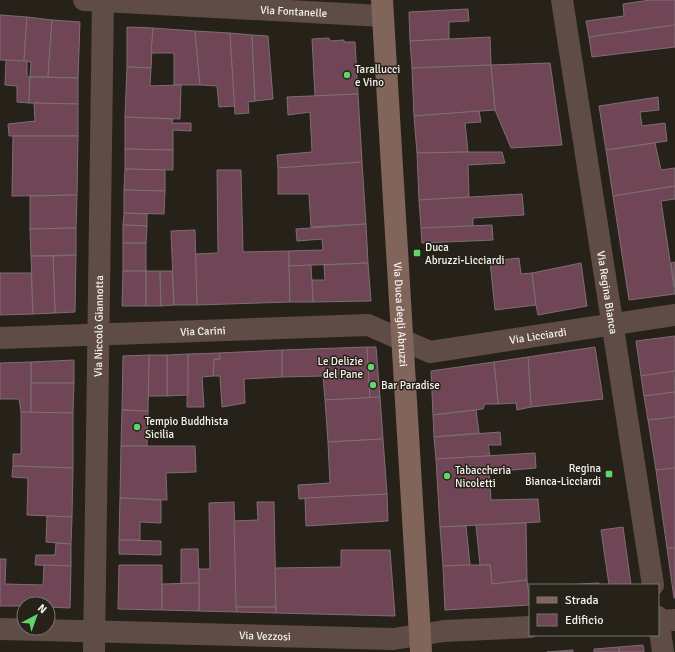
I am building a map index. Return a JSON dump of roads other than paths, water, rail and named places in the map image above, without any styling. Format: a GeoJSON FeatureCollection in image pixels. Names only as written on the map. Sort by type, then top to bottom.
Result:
{"type":"FeatureCollection","features":[{"type":"Feature","properties":{"kind":"main road","name":"Via Duca degli Abruzzi"},"geometry":{"type":"LineString","coordinates":[[382,8],[420,643]]}},
{"type":"Feature","properties":{"kind":"street","name":"Via Regina Bianca"},"geometry":{"type":"LineString","coordinates":[[562,0],[653,584]]}},
{"type":"Feature","properties":{"kind":"street","name":"Via Fontanelle"},"geometry":{"type":"LineString","coordinates":[[97,1],[382,8]]}},
{"type":"Feature","properties":{"kind":"street","name":"Via Niccolò Giannotta"},"geometry":{"type":"LineString","coordinates":[[94,642],[99,334],[97,1]]}},
{"type":"Feature","properties":{"kind":"street","name":"Via Licciardi"},"geometry":{"type":"LineString","coordinates":[[402,339],[430,352],[675,315]]}},
{"type":"Feature","properties":{"kind":"street","name":"Via Carini"},"geometry":{"type":"LineString","coordinates":[[0,338],[368,325],[402,339]]}},
{"type":"Feature","properties":{"kind":"street"},"geometry":{"type":"LineString","coordinates":[[662,620],[663,652]]}},
{"type":"Feature","properties":{"kind":"street","name":"Via Vezzosi"},"geometry":{"type":"LineString","coordinates":[[0,629],[94,642],[393,639],[420,643],[444,631],[529,627]]}},
{"type":"Feature","properties":{"kind":"place","name":"Tarallucci e Vino"},"geometry":{"type":"Point","coordinates":[347,75]}},
{"type":"Feature","properties":{"kind":"place","name":"Duca Abruzzi-Licciardi"},"geometry":{"type":"Point","coordinates":[417,253]}},
{"type":"Feature","properties":{"kind":"place","name":"Le Delizie del Pane"},"geometry":{"type":"Point","coordinates":[371,367]}},
{"type":"Feature","properties":{"kind":"place","name":"Bar Paradise"},"geometry":{"type":"Point","coordinates":[373,385]}},
{"type":"Feature","properties":{"kind":"place","name":"Tempio Buddhista Sicilia"},"geometry":{"type":"Point","coordinates":[137,427]}},
{"type":"Feature","properties":{"kind":"place","name":"Regina Bianca-Licciardi"},"geometry":{"type":"Point","coordinates":[609,474]}},
{"type":"Feature","properties":{"kind":"place","name":"Tabaccheria Nicoletti"},"geometry":{"type":"Point","coordinates":[447,476]}}]}
